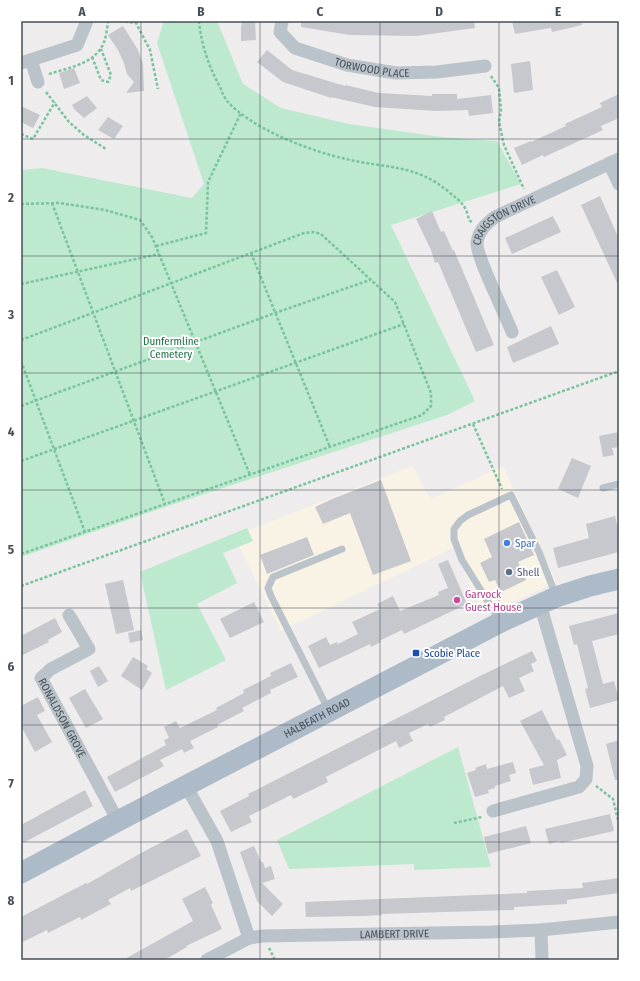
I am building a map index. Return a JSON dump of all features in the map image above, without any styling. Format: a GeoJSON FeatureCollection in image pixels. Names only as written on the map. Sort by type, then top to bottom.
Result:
{"type":"FeatureCollection","features":[{"type":"Feature","properties":{"kind":"main road","name":"HALBEATH ROAD"},"geometry":{"type":"LineString","coordinates":[[21,873],[501,622],[548,601],[590,586],[619,579]]}},
{"type":"Feature","properties":{"kind":"street"},"geometry":{"type":"LineString","coordinates":[[38,82],[26,62],[77,45],[87,21]]}},
{"type":"Feature","properties":{"kind":"street","name":"TORWOOD PLACE"},"geometry":{"type":"LineString","coordinates":[[282,21],[280,32],[295,48],[347,65],[396,73],[438,72],[485,66]]}},
{"type":"Feature","properties":{"kind":"street"},"geometry":{"type":"LineString","coordinates":[[614,161],[619,184]]}},
{"type":"Feature","properties":{"kind":"street","name":"CRAIGSTON DRIVE"},"geometry":{"type":"LineString","coordinates":[[512,332],[480,257],[476,243],[482,228],[494,217],[614,161]]}},
{"type":"Feature","properties":{"kind":"street"},"geometry":{"type":"LineString","coordinates":[[493,811],[579,787],[586,779],[587,766],[548,601]]}},
{"type":"Feature","properties":{"kind":"street","name":"RONALDSON GROVE"},"geometry":{"type":"LineString","coordinates":[[69,615],[89,649],[51,669],[40,678],[118,821]]}},
{"type":"Feature","properties":{"kind":"street"},"geometry":{"type":"LineString","coordinates":[[186,786],[217,841],[249,938]]}},
{"type":"Feature","properties":{"kind":"street","name":"LAMBERT DRIVE"},"geometry":{"type":"LineString","coordinates":[[207,960],[249,938],[280,935],[492,932],[541,930],[619,922]]}},
{"type":"Feature","properties":{"kind":"street"},"geometry":{"type":"LineString","coordinates":[[541,930],[542,960]]}},
{"type":"Feature","properties":{"kind":"lane"},"geometry":{"type":"LineString","coordinates":[[603,488],[619,484]]}},
{"type":"Feature","properties":{"kind":"lane"},"geometry":{"type":"LineString","coordinates":[[501,622],[462,560],[454,539],[454,529],[460,521],[468,515],[511,495],[539,552],[548,601]]}},
{"type":"Feature","properties":{"kind":"lane"},"geometry":{"type":"LineString","coordinates":[[329,711],[270,596],[268,588],[273,577],[342,549]]}},
{"type":"Feature","properties":{"kind":"path"},"geometry":{"type":"LineString","coordinates":[[120,21],[136,23],[150,50],[158,89]]}},
{"type":"Feature","properties":{"kind":"path"},"geometry":{"type":"LineString","coordinates":[[199,21],[205,50],[214,75],[227,100],[247,118],[271,132],[307,147],[346,159],[414,171],[437,182],[464,204],[469,220],[482,228]]}},
{"type":"Feature","properties":{"kind":"path"},"geometry":{"type":"LineString","coordinates":[[92,57],[101,80],[108,82],[111,75],[101,49]]}},
{"type":"Feature","properties":{"kind":"path"},"geometry":{"type":"LineString","coordinates":[[485,66],[499,88],[501,110],[499,122],[504,145],[529,200]]}},
{"type":"Feature","properties":{"kind":"path"},"geometry":{"type":"LineString","coordinates":[[38,82],[69,122],[84,135],[106,149]]}},
{"type":"Feature","properties":{"kind":"path"},"geometry":{"type":"LineString","coordinates":[[21,134],[33,139],[55,102]]}},
{"type":"Feature","properties":{"kind":"path"},"geometry":{"type":"LineString","coordinates":[[156,246],[206,233],[208,182],[241,113]]}},
{"type":"Feature","properties":{"kind":"path"},"geometry":{"type":"LineString","coordinates":[[21,204],[59,202],[104,210],[140,220],[152,237],[156,246],[250,475]]}},
{"type":"Feature","properties":{"kind":"path"},"geometry":{"type":"LineString","coordinates":[[52,203],[165,504]]}},
{"type":"Feature","properties":{"kind":"path"},"geometry":{"type":"LineString","coordinates":[[21,340],[304,233],[314,232],[320,234],[395,302],[431,393],[431,406],[422,415],[21,554]]}},
{"type":"Feature","properties":{"kind":"path"},"geometry":{"type":"LineString","coordinates":[[251,253],[330,447]]}},
{"type":"Feature","properties":{"kind":"path"},"geometry":{"type":"LineString","coordinates":[[21,284],[159,254]]}},
{"type":"Feature","properties":{"kind":"path"},"geometry":{"type":"LineString","coordinates":[[21,406],[275,313],[370,280]]}},
{"type":"Feature","properties":{"kind":"path"},"geometry":{"type":"LineString","coordinates":[[21,461],[404,324]]}},
{"type":"Feature","properties":{"kind":"path"},"geometry":{"type":"LineString","coordinates":[[21,361],[85,532]]}},
{"type":"Feature","properties":{"kind":"path"},"geometry":{"type":"LineString","coordinates":[[21,586],[619,371]]}},
{"type":"Feature","properties":{"kind":"path"},"geometry":{"type":"LineString","coordinates":[[473,424],[506,498]]}},
{"type":"Feature","properties":{"kind":"path"},"geometry":{"type":"LineString","coordinates":[[586,779],[613,799],[619,824]]}},
{"type":"Feature","properties":{"kind":"path"},"geometry":{"type":"LineString","coordinates":[[454,823],[482,817],[493,811]]}},
{"type":"Feature","properties":{"kind":"shaded area"},"geometry":{"type":"Polygon","coordinates":[[[412,466],[431,499],[503,466],[556,582],[484,615],[453,548],[281,631],[234,536],[412,466]]]}},
{"type":"Feature","properties":{"kind":"green space","name":"Dunfermline Cemetery"},"geometry":{"type":"Polygon","coordinates":[[[164,21],[217,21],[243,84],[281,108],[349,124],[441,137],[497,141],[521,184],[391,225],[475,401],[447,415],[165,507],[21,557],[21,170],[42,168],[192,198],[204,184],[157,43],[164,21]]]}},
{"type":"Feature","properties":{"kind":"green space"},"geometry":{"type":"Polygon","coordinates":[[[247,528],[253,541],[223,553],[237,583],[197,604],[226,660],[166,690],[140,572],[247,528]]]}},
{"type":"Feature","properties":{"kind":"green space"},"geometry":{"type":"Polygon","coordinates":[[[458,747],[491,867],[414,870],[414,864],[289,869],[277,840],[458,747]]]}},
{"type":"Feature","properties":{"kind":"building"},"geometry":{"type":"Polygon","coordinates":[[[242,21],[255,21],[256,40],[241,41],[242,21]]]}},
{"type":"Feature","properties":{"kind":"building"},"geometry":{"type":"Polygon","coordinates":[[[301,21],[474,21],[475,28],[416,36],[350,35],[301,27],[301,21]]]}},
{"type":"Feature","properties":{"kind":"building"},"geometry":{"type":"Polygon","coordinates":[[[512,21],[581,21],[582,25],[552,32],[551,28],[515,34],[512,21]]]}},
{"type":"Feature","properties":{"kind":"building"},"geometry":{"type":"Polygon","coordinates":[[[123,26],[138,50],[143,64],[144,91],[126,93],[134,82],[127,74],[118,50],[108,35],[123,26]]]}},
{"type":"Feature","properties":{"kind":"building"},"geometry":{"type":"Polygon","coordinates":[[[267,50],[292,70],[345,86],[379,93],[432,96],[432,94],[457,94],[457,99],[491,95],[493,113],[469,116],[468,110],[436,111],[375,107],[331,98],[283,82],[257,62],[267,50]]]}},
{"type":"Feature","properties":{"kind":"building"},"geometry":{"type":"Polygon","coordinates":[[[530,61],[533,90],[514,93],[511,64],[530,61]]]}},
{"type":"Feature","properties":{"kind":"building"},"geometry":{"type":"Polygon","coordinates":[[[74,68],[80,83],[64,89],[59,73],[74,68]]]}},
{"type":"Feature","properties":{"kind":"building"},"geometry":{"type":"Polygon","coordinates":[[[619,94],[619,118],[601,126],[603,130],[544,157],[543,155],[522,165],[514,148],[566,126],[565,124],[602,107],[600,103],[619,94]]]}},
{"type":"Feature","properties":{"kind":"building"},"geometry":{"type":"Polygon","coordinates":[[[87,96],[97,108],[84,118],[72,105],[87,96]]]}},
{"type":"Feature","properties":{"kind":"building"},"geometry":{"type":"Polygon","coordinates":[[[21,106],[40,115],[33,128],[21,122],[21,106]]]}},
{"type":"Feature","properties":{"kind":"building"},"geometry":{"type":"Polygon","coordinates":[[[108,117],[123,126],[114,139],[98,130],[108,117]]]}},
{"type":"Feature","properties":{"kind":"building"},"geometry":{"type":"Polygon","coordinates":[[[600,196],[619,239],[619,287],[581,205],[600,196]]]}},
{"type":"Feature","properties":{"kind":"building"},"geometry":{"type":"Polygon","coordinates":[[[432,211],[441,232],[444,231],[453,251],[454,250],[494,345],[476,352],[438,262],[435,263],[431,250],[416,219],[432,211]]]}},
{"type":"Feature","properties":{"kind":"building"},"geometry":{"type":"Polygon","coordinates":[[[553,216],[561,232],[512,254],[505,238],[553,216]]]}},
{"type":"Feature","properties":{"kind":"building"},"geometry":{"type":"Polygon","coordinates":[[[557,270],[575,307],[559,315],[541,277],[557,270]]]}},
{"type":"Feature","properties":{"kind":"building"},"geometry":{"type":"Polygon","coordinates":[[[551,326],[559,344],[513,363],[507,347],[551,326]]]}},
{"type":"Feature","properties":{"kind":"building"},"geometry":{"type":"Polygon","coordinates":[[[619,432],[619,447],[612,448],[614,455],[603,457],[599,436],[619,432]]]}},
{"type":"Feature","properties":{"kind":"building"},"geometry":{"type":"Polygon","coordinates":[[[572,458],[591,466],[578,498],[558,489],[572,458]]]}},
{"type":"Feature","properties":{"kind":"building"},"geometry":{"type":"Polygon","coordinates":[[[381,480],[411,561],[373,575],[350,513],[323,524],[315,507],[381,480]]]}},
{"type":"Feature","properties":{"kind":"building"},"geometry":{"type":"Polygon","coordinates":[[[615,516],[619,534],[619,552],[558,568],[553,548],[589,538],[586,524],[615,516]]]}},
{"type":"Feature","properties":{"kind":"building"},"geometry":{"type":"Polygon","coordinates":[[[519,522],[534,555],[518,562],[526,580],[501,592],[495,580],[489,582],[480,563],[492,557],[484,539],[519,522]]]}},
{"type":"Feature","properties":{"kind":"building"},"geometry":{"type":"Polygon","coordinates":[[[307,537],[314,555],[267,574],[260,555],[307,537]]]}},
{"type":"Feature","properties":{"kind":"building"},"geometry":{"type":"Polygon","coordinates":[[[448,560],[467,604],[404,634],[402,630],[381,640],[381,642],[371,647],[370,644],[319,668],[308,646],[326,637],[330,645],[337,642],[338,644],[358,634],[352,622],[380,609],[377,604],[393,596],[400,611],[439,595],[438,592],[448,588],[438,564],[448,560]]]}},
{"type":"Feature","properties":{"kind":"building"},"geometry":{"type":"Polygon","coordinates":[[[123,580],[134,630],[116,634],[105,584],[123,580]]]}},
{"type":"Feature","properties":{"kind":"building"},"geometry":{"type":"Polygon","coordinates":[[[254,602],[264,622],[230,638],[220,619],[254,602]]]}},
{"type":"Feature","properties":{"kind":"building"},"geometry":{"type":"Polygon","coordinates":[[[619,613],[619,634],[592,641],[603,684],[614,681],[619,700],[590,708],[585,689],[588,688],[577,644],[574,645],[569,626],[619,613]]]}},
{"type":"Feature","properties":{"kind":"building"},"geometry":{"type":"Polygon","coordinates":[[[55,618],[62,632],[48,640],[49,642],[21,656],[21,636],[55,618]]]}},
{"type":"Feature","properties":{"kind":"building"},"geometry":{"type":"Polygon","coordinates":[[[141,630],[143,640],[130,643],[128,633],[141,630]]]}},
{"type":"Feature","properties":{"kind":"building"},"geometry":{"type":"Polygon","coordinates":[[[532,651],[537,661],[531,664],[534,671],[519,678],[525,691],[509,698],[503,686],[444,717],[445,720],[430,727],[428,724],[409,733],[413,741],[399,748],[396,741],[326,777],[328,782],[293,799],[291,795],[249,816],[252,822],[231,832],[220,811],[249,796],[248,794],[532,651]]]}},
{"type":"Feature","properties":{"kind":"building"},"geometry":{"type":"Polygon","coordinates":[[[133,657],[148,666],[146,669],[152,673],[142,690],[121,676],[133,657]]]}},
{"type":"Feature","properties":{"kind":"building"},"geometry":{"type":"Polygon","coordinates":[[[291,663],[298,677],[270,690],[271,693],[242,708],[244,711],[217,725],[218,727],[190,741],[194,748],[184,753],[182,749],[160,760],[164,766],[115,792],[107,777],[166,745],[164,740],[169,738],[164,727],[176,721],[180,728],[217,710],[216,708],[244,693],[243,690],[271,676],[270,673],[291,663]]]}},
{"type":"Feature","properties":{"kind":"building"},"geometry":{"type":"Polygon","coordinates":[[[99,666],[108,681],[98,687],[90,671],[99,666]]]}},
{"type":"Feature","properties":{"kind":"building"},"geometry":{"type":"Polygon","coordinates":[[[85,689],[103,719],[86,728],[69,698],[85,689]]]}},
{"type":"Feature","properties":{"kind":"building"},"geometry":{"type":"Polygon","coordinates":[[[38,697],[45,711],[37,715],[52,742],[35,752],[21,726],[21,706],[38,697]]]}},
{"type":"Feature","properties":{"kind":"building"},"geometry":{"type":"Polygon","coordinates":[[[542,710],[557,740],[559,739],[567,755],[557,760],[561,778],[533,785],[529,769],[544,765],[520,721],[542,710]]]}},
{"type":"Feature","properties":{"kind":"building"},"geometry":{"type":"Polygon","coordinates":[[[619,740],[619,780],[615,780],[606,744],[619,740]]]}},
{"type":"Feature","properties":{"kind":"building"},"geometry":{"type":"Polygon","coordinates":[[[513,762],[516,773],[509,775],[511,781],[495,786],[495,788],[488,790],[489,793],[475,797],[467,773],[486,764],[487,769],[513,762]]]}},
{"type":"Feature","properties":{"kind":"building"},"geometry":{"type":"Polygon","coordinates":[[[85,790],[93,806],[21,844],[21,825],[85,790]]]}},
{"type":"Feature","properties":{"kind":"building"},"geometry":{"type":"Polygon","coordinates":[[[610,814],[614,831],[561,843],[560,841],[549,844],[545,829],[610,814]]]}},
{"type":"Feature","properties":{"kind":"building"},"geometry":{"type":"Polygon","coordinates":[[[526,826],[531,843],[488,854],[484,837],[526,826]]]}},
{"type":"Feature","properties":{"kind":"building"},"geometry":{"type":"Polygon","coordinates":[[[187,829],[201,856],[131,891],[130,888],[108,900],[111,904],[81,920],[80,917],[48,933],[47,930],[21,943],[21,917],[86,883],[87,884],[187,829]]]}},
{"type":"Feature","properties":{"kind":"building"},"geometry":{"type":"Polygon","coordinates":[[[254,846],[265,868],[271,866],[275,879],[262,883],[283,904],[272,916],[257,901],[240,852],[254,846]]]}},
{"type":"Feature","properties":{"kind":"building"},"geometry":{"type":"Polygon","coordinates":[[[619,878],[619,893],[567,900],[567,904],[514,907],[514,910],[306,917],[305,902],[527,893],[527,891],[583,888],[582,883],[619,878]]]}},
{"type":"Feature","properties":{"kind":"building"},"geometry":{"type":"Polygon","coordinates":[[[205,887],[213,903],[211,905],[222,929],[186,946],[187,947],[164,960],[123,960],[193,921],[182,899],[205,887]]]}},
{"type":"Feature","properties":{"kind":"place","name":"Spar"},"geometry":{"type":"Point","coordinates":[507,543]}},
{"type":"Feature","properties":{"kind":"place","name":"Shell"},"geometry":{"type":"Point","coordinates":[509,572]}},
{"type":"Feature","properties":{"kind":"place","name":"Garvock Guest House"},"geometry":{"type":"Point","coordinates":[457,600]}},
{"type":"Feature","properties":{"kind":"place","name":"Scobie Place"},"geometry":{"type":"Point","coordinates":[416,653]}}]}
